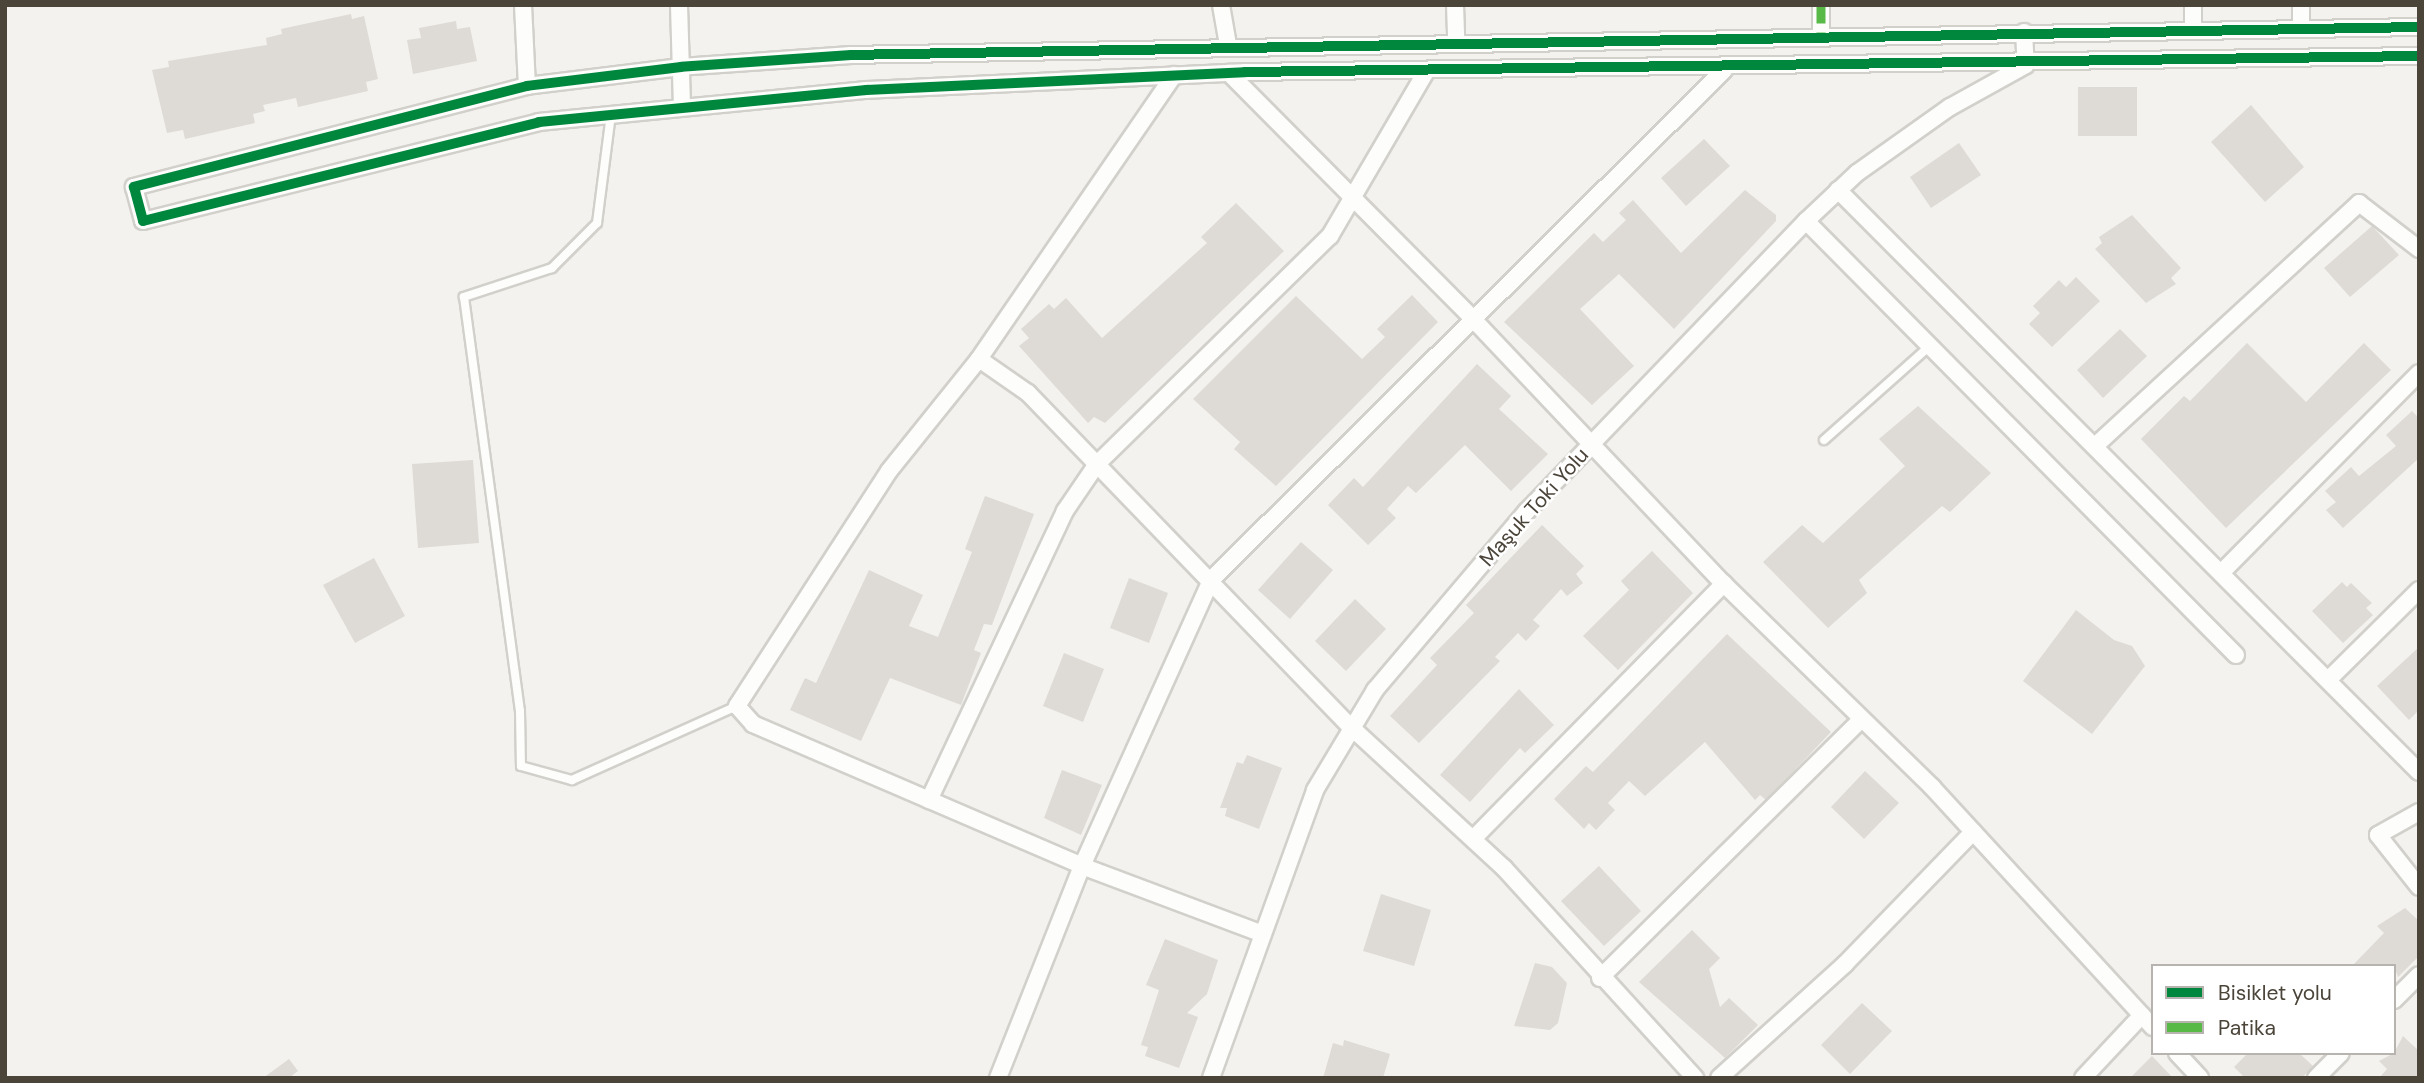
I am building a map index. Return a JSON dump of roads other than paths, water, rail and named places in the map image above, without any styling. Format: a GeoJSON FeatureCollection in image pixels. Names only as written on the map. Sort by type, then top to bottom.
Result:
{"type":"FeatureCollection","features":[{"type":"Feature","properties":{"kind":"street"},"geometry":{"type":"LineString","coordinates":[[523,5],[527,86]]}},
{"type":"Feature","properties":{"kind":"street"},"geometry":{"type":"LineString","coordinates":[[679,5],[682,106]]}},
{"type":"Feature","properties":{"kind":"street"},"geometry":{"type":"LineString","coordinates":[[1220,5],[1228,44]]}},
{"type":"Feature","properties":{"kind":"street"},"geometry":{"type":"LineString","coordinates":[[1455,5],[1455,40]]}},
{"type":"Feature","properties":{"kind":"street"},"geometry":{"type":"LineString","coordinates":[[1821,5],[1821,35]]}},
{"type":"Feature","properties":{"kind":"street"},"geometry":{"type":"LineString","coordinates":[[2193,5],[2193,30]]}},
{"type":"Feature","properties":{"kind":"street"},"geometry":{"type":"LineString","coordinates":[[2301,5],[2301,29]]}},
{"type":"Feature","properties":{"kind":"street"},"geometry":{"type":"LineString","coordinates":[[2024,32],[2026,65],[1229,73],[866,90],[539,122],[141,220],[134,187],[527,86],[681,67],[850,55],[1228,44],[1455,40],[2024,32],[2301,29],[2419,27]]}},
{"type":"Feature","properties":{"kind":"street","name":"Maşuk Toki Yolu"},"geometry":{"type":"LineString","coordinates":[[1211,1078],[1315,790],[1375,690],[1473,574],[1592,443],[1838,190],[1950,107],[2026,65],[2419,56]]}},
{"type":"Feature","properties":{"kind":"street"},"geometry":{"type":"LineString","coordinates":[[998,1078],[1082,866],[1211,580],[1724,70]]}},
{"type":"Feature","properties":{"kind":"street"},"geometry":{"type":"LineString","coordinates":[[929,800],[1065,511],[1097,464],[1330,236],[1356,200],[1426,72]]}},
{"type":"Feature","properties":{"kind":"street"},"geometry":{"type":"LineString","coordinates":[[1229,73],[1474,320],[1724,584],[1973,832],[2147,1021],[2083,1078]]}},
{"type":"Feature","properties":{"kind":"street"},"geometry":{"type":"LineString","coordinates":[[1174,75],[979,359],[889,471],[737,705],[753,724],[1082,866],[1263,934]]}},
{"type":"Feature","properties":{"kind":"street"},"geometry":{"type":"LineString","coordinates":[[1838,190],[2419,772]]}},
{"type":"Feature","properties":{"kind":"street"},"geometry":{"type":"LineString","coordinates":[[2095,446],[2359,203],[2419,249]]}},
{"type":"Feature","properties":{"kind":"street"},"geometry":{"type":"LineString","coordinates":[[1806,221],[1932,344],[2236,655]]}},
{"type":"Feature","properties":{"kind":"street"},"geometry":{"type":"LineString","coordinates":[[979,359],[1028,393],[1351,727],[1473,839],[1695,1078]]}},
{"type":"Feature","properties":{"kind":"street"},"geometry":{"type":"LineString","coordinates":[[2221,573],[2419,373]]}},
{"type":"Feature","properties":{"kind":"street"},"geometry":{"type":"LineString","coordinates":[[1473,839],[1724,584]]}},
{"type":"Feature","properties":{"kind":"street"},"geometry":{"type":"LineString","coordinates":[[2328,680],[2419,590]]}},
{"type":"Feature","properties":{"kind":"street"},"geometry":{"type":"LineString","coordinates":[[1601,978],[1862,719]]}},
{"type":"Feature","properties":{"kind":"street"},"geometry":{"type":"LineString","coordinates":[[2419,812],[2378,835],[2419,887]]}},
{"type":"Feature","properties":{"kind":"street"},"geometry":{"type":"LineString","coordinates":[[1719,1078],[1845,964],[1973,832]]}},
{"type":"Feature","properties":{"kind":"street"},"geometry":{"type":"LineString","coordinates":[[2396,998],[2419,975]]}},
{"type":"Feature","properties":{"kind":"street"},"geometry":{"type":"LineString","coordinates":[[2179,1055],[2200,1078]]}},
{"type":"Feature","properties":{"kind":"street"},"geometry":{"type":"LineString","coordinates":[[2316,1078],[2339,1055]]}},
{"type":"Feature","properties":{"kind":"lane"},"geometry":{"type":"LineString","coordinates":[[611,114],[597,223],[552,268],[464,297],[520,711],[522,766],[572,780],[737,705]]}},
{"type":"Feature","properties":{"kind":"lane"},"geometry":{"type":"LineString","coordinates":[[1824,440],[1932,344]]}}]}
